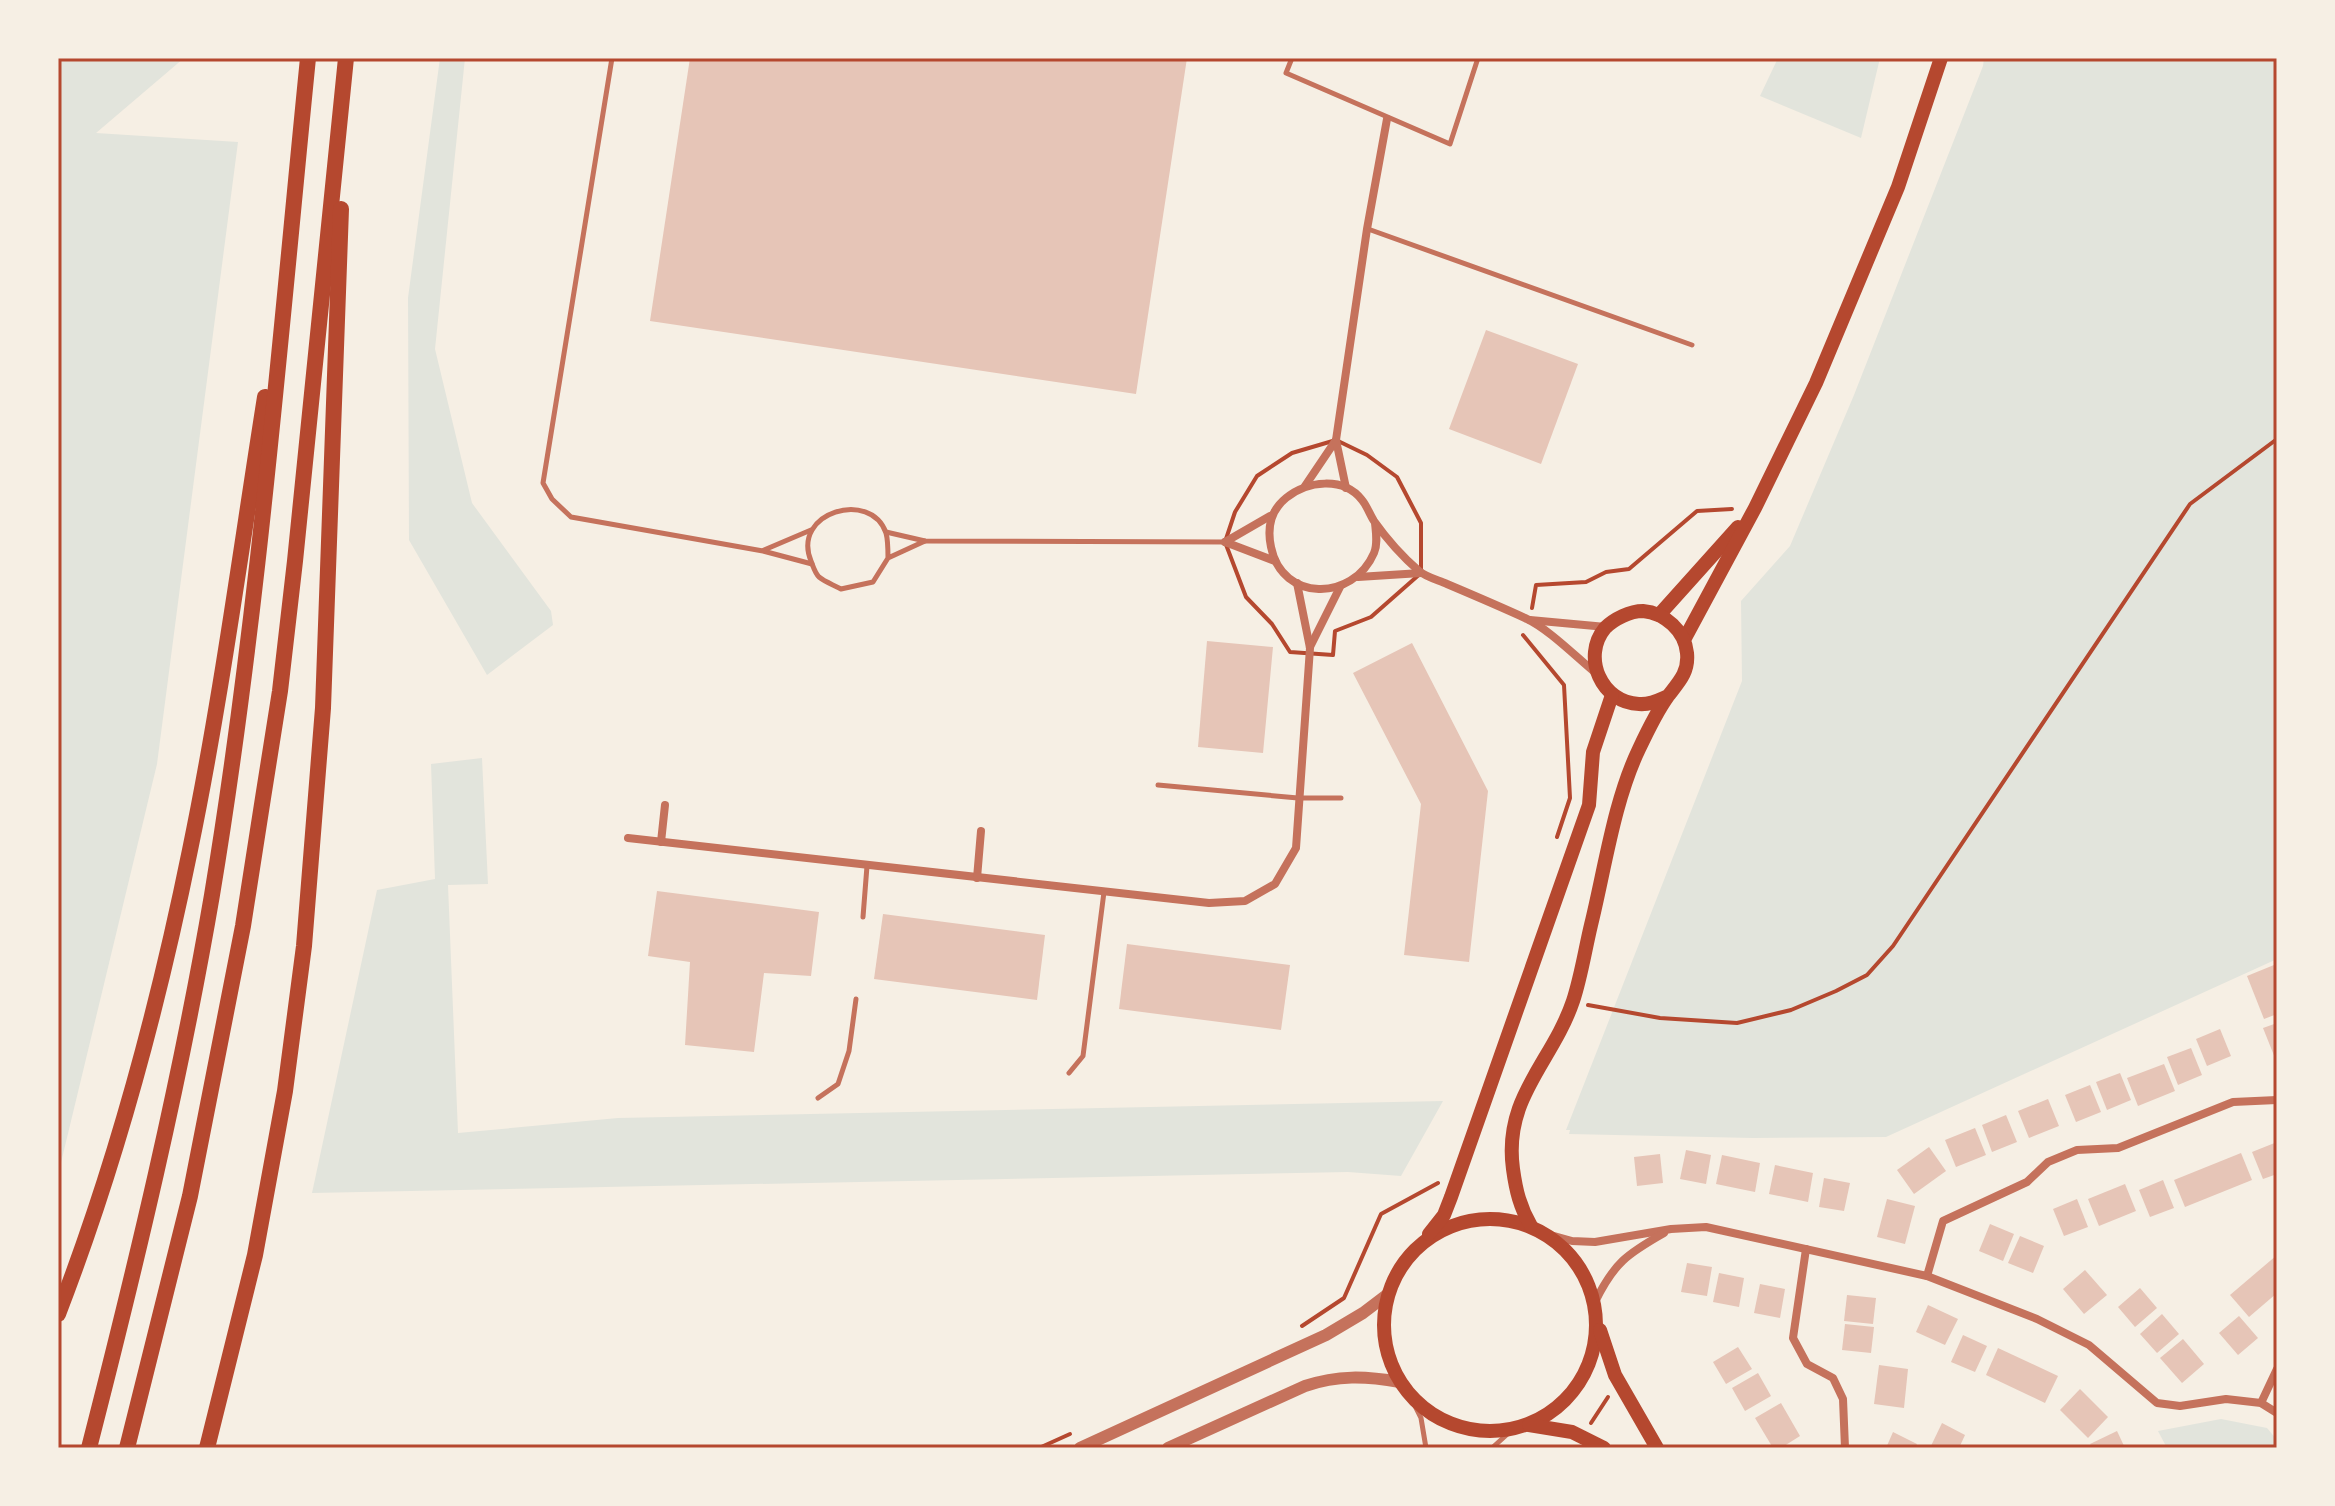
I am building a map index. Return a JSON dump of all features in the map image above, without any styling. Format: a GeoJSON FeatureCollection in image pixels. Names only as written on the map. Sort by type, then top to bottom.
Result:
{"type":"FeatureCollection","features":[{"type":"Feature","properties":{"kind":"highway"},"geometry":{"type":"LineString","coordinates":[[89,1448],[155,1183],[211,896],[254,600],[308,58]]}},
{"type":"Feature","properties":{"kind":"highway"},"geometry":{"type":"LineString","coordinates":[[127,1448],[190,1196],[243,926],[261,812],[280,691],[293,576],[346,59]]}},
{"type":"Feature","properties":{"kind":"highway"},"geometry":{"type":"LineString","coordinates":[[207,1448],[255,1255],[285,1091],[304,946],[323,708],[346,59]]}},
{"type":"Feature","properties":{"kind":"highway"},"geometry":{"type":"LineString","coordinates":[[58,1314],[107,1173],[178,907],[209,744],[292,224]]}},
{"type":"Feature","properties":{"kind":"main road"},"geometry":{"type":"LineString","coordinates":[[1684,640],[1755,508],[1816,383],[1898,187],[1941,58]]}},
{"type":"Feature","properties":{"kind":"main road"},"geometry":{"type":"LineString","coordinates":[[1659,615],[1755,508]]}},
{"type":"Feature","properties":{"kind":"main road"},"geometry":{"type":"LineString","coordinates":[[1531,1226],[1517,1197],[1511,1136],[1517,1110],[1572,1003],[1618,812],[1638,752],[1668,696],[1685,675],[1688,656],[1684,640],[1672,623],[1659,615],[1642,611],[1626,614],[1606,627],[1598,639],[1594,659],[1598,675],[1612,695],[1639,704],[1653,703],[1668,696]]}},
{"type":"Feature","properties":{"kind":"main road"},"geometry":{"type":"LineString","coordinates":[[1604,1448],[1559,1428],[1520,1427],[1480,1431],[1443,1421],[1426,1410],[1404,1388],[1386,1348],[1384,1320],[1388,1294],[1399,1269],[1444,1215],[1451,1197],[1589,805],[1593,752],[1612,695]]}},
{"type":"Feature","properties":{"kind":"main road"},"geometry":{"type":"LineString","coordinates":[[1421,1244],[1438,1232],[1465,1221],[1497,1219],[1531,1226],[1547,1234],[1562,1245],[1582,1270],[1595,1302],[1597,1318],[1596,1340],[1589,1367],[1561,1405],[1520,1427]]}},
{"type":"Feature","properties":{"kind":"main road"},"geometry":{"type":"LineString","coordinates":[[1597,1318],[1618,1381],[1657,1448]]}},
{"type":"Feature","properties":{"kind":"street"},"geometry":{"type":"LineString","coordinates":[[1346,488],[1336,440],[1367,229],[1387,119]]}},
{"type":"Feature","properties":{"kind":"street"},"geometry":{"type":"LineString","coordinates":[[1305,486],[1336,440]]}},
{"type":"Feature","properties":{"kind":"street"},"geometry":{"type":"LineString","coordinates":[[1225,542],[1270,516],[1284,499],[1305,486],[1322,483],[1346,488],[1361,498],[1375,523],[1421,573],[1529,619],[1598,675]]}},
{"type":"Feature","properties":{"kind":"street"},"geometry":{"type":"LineString","coordinates":[[1270,516],[1270,546],[1275,561],[1297,583],[1319,590],[1340,587],[1358,577],[1421,573]]}},
{"type":"Feature","properties":{"kind":"street"},"geometry":{"type":"LineString","coordinates":[[1358,577],[1374,553],[1377,541],[1375,523]]}},
{"type":"Feature","properties":{"kind":"street"},"geometry":{"type":"LineString","coordinates":[[1225,542],[1275,561]]}},
{"type":"Feature","properties":{"kind":"street"},"geometry":{"type":"LineString","coordinates":[[628,838],[1209,903],[1245,901],[1275,884],[1296,848],[1310,650],[1297,583]]}},
{"type":"Feature","properties":{"kind":"street"},"geometry":{"type":"LineString","coordinates":[[1310,650],[1340,587]]}},
{"type":"Feature","properties":{"kind":"street"},"geometry":{"type":"LineString","coordinates":[[1529,619],[1606,627]]}},
{"type":"Feature","properties":{"kind":"street"},"geometry":{"type":"LineString","coordinates":[[661,842],[665,805]]}},
{"type":"Feature","properties":{"kind":"street"},"geometry":{"type":"LineString","coordinates":[[977,878],[981,831]]}},
{"type":"Feature","properties":{"kind":"street"},"geometry":{"type":"LineString","coordinates":[[1927,1276],[1943,1221],[2027,1182],[2048,1162],[2077,1150],[2118,1148],[2233,1102],[2277,1100]]}},
{"type":"Feature","properties":{"kind":"street"},"geometry":{"type":"LineString","coordinates":[[1547,1234],[1572,1241],[1595,1242],[1671,1229],[1706,1227],[1927,1276],[2037,1319],[2089,1345],[2157,1403],[2180,1406],[2226,1399],[2261,1403],[2277,1413]]}},
{"type":"Feature","properties":{"kind":"street"},"geometry":{"type":"LineString","coordinates":[[1595,1302],[1616,1266],[1630,1252],[1671,1229]]}},
{"type":"Feature","properties":{"kind":"street"},"geometry":{"type":"LineString","coordinates":[[1806,1249],[1793,1338],[1807,1364],[1833,1378],[1843,1399],[1845,1448]]}},
{"type":"Feature","properties":{"kind":"street"},"geometry":{"type":"LineString","coordinates":[[1080,1448],[1326,1335],[1388,1294]]}},
{"type":"Feature","properties":{"kind":"street"},"geometry":{"type":"LineString","coordinates":[[2261,1403],[2277,1369]]}},
{"type":"Feature","properties":{"kind":"street"},"geometry":{"type":"LineString","coordinates":[[1168,1448],[1326,1379],[1367,1376],[1404,1388]]}},
{"type":"Feature","properties":{"kind":"lane"},"geometry":{"type":"LineString","coordinates":[[612,58],[543,483],[552,499],[571,517],[763,551],[812,564]]}},
{"type":"Feature","properties":{"kind":"lane"},"geometry":{"type":"LineString","coordinates":[[1292,58],[1286,73],[1450,144],[1478,58]]}},
{"type":"Feature","properties":{"kind":"lane"},"geometry":{"type":"LineString","coordinates":[[1367,229],[1692,345]]}},
{"type":"Feature","properties":{"kind":"lane"},"geometry":{"type":"LineString","coordinates":[[763,551],[811,530],[824,515],[858,509],[875,517],[886,532],[888,558]]}},
{"type":"Feature","properties":{"kind":"lane"},"geometry":{"type":"LineString","coordinates":[[811,530],[807,551],[817,576],[841,589],[873,582],[888,558],[925,541]]}},
{"type":"Feature","properties":{"kind":"lane"},"geometry":{"type":"LineString","coordinates":[[886,532],[925,541],[1225,542]]}},
{"type":"Feature","properties":{"kind":"lane"},"geometry":{"type":"LineString","coordinates":[[1158,785],[1298,798],[1341,798]]}},
{"type":"Feature","properties":{"kind":"lane"},"geometry":{"type":"LineString","coordinates":[[863,917],[867,866]]}},
{"type":"Feature","properties":{"kind":"lane"},"geometry":{"type":"LineString","coordinates":[[1069,1073],[1083,1056],[1104,892]]}},
{"type":"Feature","properties":{"kind":"lane"},"geometry":{"type":"LineString","coordinates":[[818,1098],[838,1084],[849,1051],[856,999]]}},
{"type":"Feature","properties":{"kind":"lane"},"geometry":{"type":"LineString","coordinates":[[1404,1388],[1421,1418],[1426,1448]]}},
{"type":"Feature","properties":{"kind":"lane"},"geometry":{"type":"LineString","coordinates":[[1492,1448],[1520,1427]]}},
{"type":"Feature","properties":{"kind":"path"},"geometry":{"type":"LineString","coordinates":[[1572,1003],[1660,1018],[1737,1023],[1791,1010],[1867,975],[1893,946],[2190,504],[2277,439]]}},
{"type":"Feature","properties":{"kind":"path"},"geometry":{"type":"LineString","coordinates":[[1310,650],[1290,652],[1272,624],[1246,597],[1225,542],[1235,512],[1257,476],[1292,453],[1336,440],[1367,455],[1397,477],[1421,523],[1421,573],[1371,617],[1335,631]]}},
{"type":"Feature","properties":{"kind":"path"},"geometry":{"type":"LineString","coordinates":[[1555,842],[1570,798],[1564,685],[1523,636],[1536,585],[1586,582],[1606,572],[1629,569],[1697,511],[1755,508]]}},
{"type":"Feature","properties":{"kind":"path"},"geometry":{"type":"LineString","coordinates":[[1293,1331],[1344,1298],[1381,1214],[1447,1178]]}},
{"type":"Feature","properties":{"kind":"path"},"geometry":{"type":"LineString","coordinates":[[1582,1436],[1618,1381]]}},
{"type":"Feature","properties":{"kind":"path"},"geometry":{"type":"LineString","coordinates":[[1039,1448],[1082,1429]]}},
{"type":"Feature","properties":{"kind":"shaded area"},"geometry":{"type":"Polygon","coordinates":[[[58,58],[184,58],[96,133],[238,142],[157,764],[58,1175],[58,58]]]}},
{"type":"Feature","properties":{"kind":"shaded area"},"geometry":{"type":"Polygon","coordinates":[[[440,58],[465,58],[435,349],[472,503],[551,611],[553,625],[487,675],[409,540],[408,298],[440,58]]]}},
{"type":"Feature","properties":{"kind":"shaded area"},"geometry":{"type":"Polygon","coordinates":[[[1778,58],[1880,58],[1861,138],[1760,96],[1778,58]]]}},
{"type":"Feature","properties":{"kind":"shaded area"},"geometry":{"type":"Polygon","coordinates":[[[1984,58],[2277,58],[2277,959],[1886,1137],[1569,1134],[1570,1130],[1566,1130],[1742,681],[1741,601],[1790,546],[1854,395],[1984,58]]]}},
{"type":"Feature","properties":{"kind":"shaded area"},"geometry":{"type":"Polygon","coordinates":[[[482,758],[488,884],[448,885],[458,1133],[618,1118],[1443,1101],[1401,1176],[1348,1172],[312,1193],[377,890],[435,879],[431,764],[482,758]]]}},
{"type":"Feature","properties":{"kind":"shaded area"},"geometry":{"type":"Polygon","coordinates":[[[2221,1419],[2267,1428],[2277,1440],[2277,1448],[2167,1448],[2158,1431],[2221,1419]]]}},
{"type":"Feature","properties":{"kind":"building"},"geometry":{"type":"Polygon","coordinates":[[[690,58],[1187,58],[1136,394],[650,321],[690,58]]]}},
{"type":"Feature","properties":{"kind":"building"},"geometry":{"type":"Polygon","coordinates":[[[1486,330],[1578,364],[1541,464],[1449,429],[1486,330]]]}},
{"type":"Feature","properties":{"kind":"building"},"geometry":{"type":"Polygon","coordinates":[[[1207,641],[1273,647],[1263,753],[1198,747],[1207,641]]]}},
{"type":"Feature","properties":{"kind":"building"},"geometry":{"type":"Polygon","coordinates":[[[1412,643],[1488,791],[1469,962],[1404,955],[1421,804],[1353,673],[1412,643]]]}},
{"type":"Feature","properties":{"kind":"building"},"geometry":{"type":"Polygon","coordinates":[[[657,891],[819,912],[811,976],[764,973],[754,1052],[685,1045],[690,962],[648,956],[657,891]]]}},
{"type":"Feature","properties":{"kind":"building"},"geometry":{"type":"Polygon","coordinates":[[[883,914],[1045,935],[1037,1000],[874,979],[883,914]]]}},
{"type":"Feature","properties":{"kind":"building"},"geometry":{"type":"Polygon","coordinates":[[[1127,944],[1290,965],[1281,1030],[1119,1009],[1127,944]]]}},
{"type":"Feature","properties":{"kind":"building"},"geometry":{"type":"Polygon","coordinates":[[[2274,965],[2277,972],[2277,1014],[2264,1019],[2247,976],[2274,965]]]}},
{"type":"Feature","properties":{"kind":"building"},"geometry":{"type":"Polygon","coordinates":[[[2277,1023],[2277,1063],[2263,1028],[2277,1023]]]}},
{"type":"Feature","properties":{"kind":"building"},"geometry":{"type":"Polygon","coordinates":[[[2220,1029],[2231,1056],[2207,1066],[2196,1039],[2220,1029]]]}},
{"type":"Feature","properties":{"kind":"building"},"geometry":{"type":"Polygon","coordinates":[[[2191,1048],[2202,1075],[2178,1085],[2167,1057],[2191,1048]]]}},
{"type":"Feature","properties":{"kind":"building"},"geometry":{"type":"Polygon","coordinates":[[[2164,1064],[2175,1091],[2138,1106],[2127,1078],[2164,1064]]]}},
{"type":"Feature","properties":{"kind":"building"},"geometry":{"type":"Polygon","coordinates":[[[2120,1073],[2131,1100],[2107,1110],[2096,1082],[2120,1073]]]}},
{"type":"Feature","properties":{"kind":"building"},"geometry":{"type":"Polygon","coordinates":[[[2090,1085],[2101,1112],[2076,1122],[2065,1095],[2090,1085]]]}},
{"type":"Feature","properties":{"kind":"building"},"geometry":{"type":"Polygon","coordinates":[[[2048,1099],[2059,1126],[2029,1138],[2018,1111],[2048,1099]]]}},
{"type":"Feature","properties":{"kind":"building"},"geometry":{"type":"Polygon","coordinates":[[[2006,1115],[2017,1142],[1992,1152],[1982,1125],[2006,1115]]]}},
{"type":"Feature","properties":{"kind":"building"},"geometry":{"type":"Polygon","coordinates":[[[1975,1128],[1986,1155],[1956,1167],[1945,1140],[1975,1128]]]}},
{"type":"Feature","properties":{"kind":"building"},"geometry":{"type":"Polygon","coordinates":[[[2277,1142],[2277,1174],[2263,1179],[2252,1152],[2277,1142]]]}},
{"type":"Feature","properties":{"kind":"building"},"geometry":{"type":"Polygon","coordinates":[[[1929,1147],[1946,1171],[1914,1194],[1897,1170],[1929,1147]]]}},
{"type":"Feature","properties":{"kind":"building"},"geometry":{"type":"Polygon","coordinates":[[[1686,1150],[1711,1155],[1706,1184],[1680,1179],[1686,1150]]]}},
{"type":"Feature","properties":{"kind":"building"},"geometry":{"type":"Polygon","coordinates":[[[2241,1153],[2252,1180],[2185,1207],[2174,1180],[2241,1153]]]}},
{"type":"Feature","properties":{"kind":"building"},"geometry":{"type":"Polygon","coordinates":[[[1660,1154],[1663,1183],[1637,1186],[1634,1157],[1660,1154]]]}},
{"type":"Feature","properties":{"kind":"building"},"geometry":{"type":"Polygon","coordinates":[[[1722,1155],[1760,1163],[1755,1192],[1716,1184],[1722,1155]]]}},
{"type":"Feature","properties":{"kind":"building"},"geometry":{"type":"Polygon","coordinates":[[[1775,1165],[1813,1173],[1808,1202],[1769,1194],[1775,1165]]]}},
{"type":"Feature","properties":{"kind":"building"},"geometry":{"type":"Polygon","coordinates":[[[1824,1178],[1850,1183],[1844,1211],[1819,1207],[1824,1178]]]}},
{"type":"Feature","properties":{"kind":"building"},"geometry":{"type":"Polygon","coordinates":[[[2163,1180],[2174,1208],[2150,1217],[2139,1190],[2163,1180]]]}},
{"type":"Feature","properties":{"kind":"building"},"geometry":{"type":"Polygon","coordinates":[[[2125,1184],[2136,1211],[2099,1226],[2088,1199],[2125,1184]]]}},
{"type":"Feature","properties":{"kind":"building"},"geometry":{"type":"Polygon","coordinates":[[[1887,1199],[1915,1206],[1905,1244],[1877,1237],[1887,1199]]]}},
{"type":"Feature","properties":{"kind":"building"},"geometry":{"type":"Polygon","coordinates":[[[2077,1199],[2088,1227],[2064,1236],[2053,1209],[2077,1199]]]}},
{"type":"Feature","properties":{"kind":"building"},"geometry":{"type":"Polygon","coordinates":[[[1990,1224],[2014,1234],[2003,1261],[1979,1251],[1990,1224]]]}},
{"type":"Feature","properties":{"kind":"building"},"geometry":{"type":"Polygon","coordinates":[[[2020,1236],[2044,1246],[2033,1273],[2008,1263],[2020,1236]]]}},
{"type":"Feature","properties":{"kind":"building"},"geometry":{"type":"Polygon","coordinates":[[[2277,1255],[2277,1293],[2249,1317],[2230,1295],[2277,1255]]]}},
{"type":"Feature","properties":{"kind":"building"},"geometry":{"type":"Polygon","coordinates":[[[1687,1263],[1712,1267],[1707,1296],[1681,1292],[1687,1263]]]}},
{"type":"Feature","properties":{"kind":"building"},"geometry":{"type":"Polygon","coordinates":[[[2085,1270],[2107,1295],[2084,1314],[2063,1289],[2085,1270]]]}},
{"type":"Feature","properties":{"kind":"building"},"geometry":{"type":"Polygon","coordinates":[[[1719,1273],[1744,1278],[1739,1307],[1713,1302],[1719,1273]]]}},
{"type":"Feature","properties":{"kind":"building"},"geometry":{"type":"Polygon","coordinates":[[[1760,1284],[1785,1289],[1780,1318],[1754,1313],[1760,1284]]]}},
{"type":"Feature","properties":{"kind":"building"},"geometry":{"type":"Polygon","coordinates":[[[2140,1288],[2157,1308],[2135,1327],[2118,1307],[2140,1288]]]}},
{"type":"Feature","properties":{"kind":"building"},"geometry":{"type":"Polygon","coordinates":[[[1847,1295],[1876,1298],[1873,1324],[1844,1321],[1847,1295]]]}},
{"type":"Feature","properties":{"kind":"building"},"geometry":{"type":"Polygon","coordinates":[[[1928,1305],[1958,1319],[1945,1345],[1916,1332],[1928,1305]]]}},
{"type":"Feature","properties":{"kind":"building"},"geometry":{"type":"Polygon","coordinates":[[[2162,1314],[2179,1334],[2157,1353],[2140,1334],[2162,1314]]]}},
{"type":"Feature","properties":{"kind":"building"},"geometry":{"type":"Polygon","coordinates":[[[2239,1316],[2258,1338],[2238,1355],[2219,1333],[2239,1316]]]}},
{"type":"Feature","properties":{"kind":"building"},"geometry":{"type":"Polygon","coordinates":[[[1845,1324],[1874,1327],[1871,1353],[1842,1350],[1845,1324]]]}},
{"type":"Feature","properties":{"kind":"building"},"geometry":{"type":"Polygon","coordinates":[[[1963,1335],[1987,1346],[1975,1372],[1951,1362],[1963,1335]]]}},
{"type":"Feature","properties":{"kind":"building"},"geometry":{"type":"Polygon","coordinates":[[[2183,1339],[2204,1364],[2182,1383],[2160,1358],[2183,1339]]]}},
{"type":"Feature","properties":{"kind":"building"},"geometry":{"type":"Polygon","coordinates":[[[1738,1347],[1752,1369],[1726,1384],[1713,1362],[1738,1347]]]}},
{"type":"Feature","properties":{"kind":"building"},"geometry":{"type":"Polygon","coordinates":[[[1998,1348],[2058,1376],[2045,1403],[1986,1375],[1998,1348]]]}},
{"type":"Feature","properties":{"kind":"building"},"geometry":{"type":"Polygon","coordinates":[[[1879,1365],[1908,1369],[1904,1408],[1874,1404],[1879,1365]]]}},
{"type":"Feature","properties":{"kind":"building"},"geometry":{"type":"Polygon","coordinates":[[[1758,1373],[1771,1396],[1745,1411],[1732,1388],[1758,1373]]]}},
{"type":"Feature","properties":{"kind":"building"},"geometry":{"type":"Polygon","coordinates":[[[2080,1389],[2108,1417],[2088,1438],[2060,1410],[2080,1389]]]}},
{"type":"Feature","properties":{"kind":"building"},"geometry":{"type":"Polygon","coordinates":[[[1781,1403],[1800,1436],[1781,1448],[1773,1448],[1755,1418],[1781,1403]]]}},
{"type":"Feature","properties":{"kind":"building"},"geometry":{"type":"Polygon","coordinates":[[[1942,1423],[1965,1435],[1959,1448],[1930,1448],[1942,1423]]]}},
{"type":"Feature","properties":{"kind":"building"},"geometry":{"type":"Polygon","coordinates":[[[2117,1431],[2125,1448],[2093,1448],[2090,1444],[2117,1431]]]}},
{"type":"Feature","properties":{"kind":"building"},"geometry":{"type":"Polygon","coordinates":[[[1893,1432],[1917,1444],[1915,1448],[1886,1448],[1893,1432]]]}}]}
